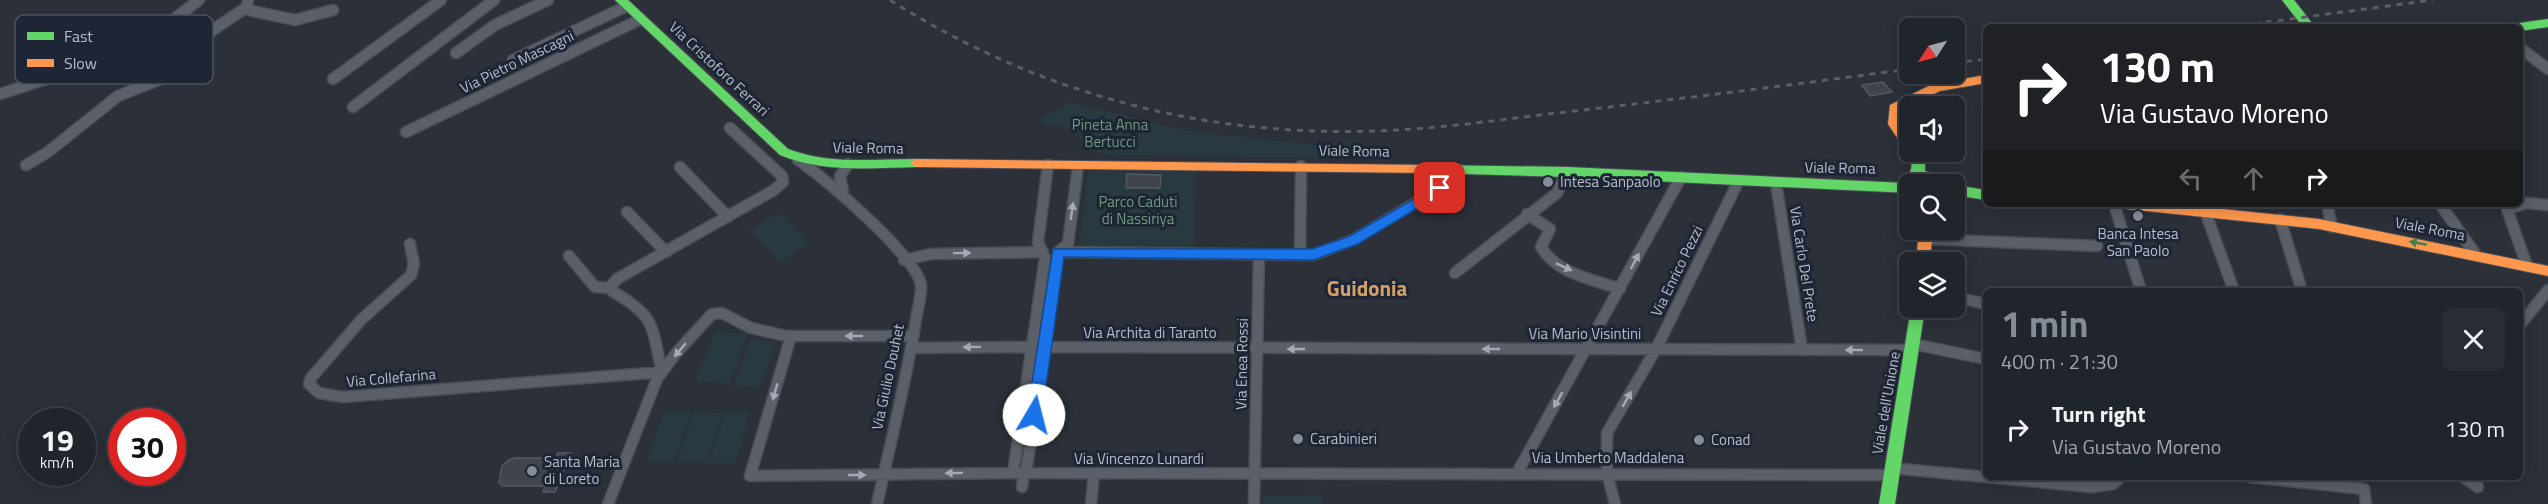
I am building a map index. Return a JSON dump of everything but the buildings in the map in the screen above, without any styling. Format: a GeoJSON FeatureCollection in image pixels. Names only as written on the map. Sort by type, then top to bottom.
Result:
{"type":"FeatureCollection","features":[{"type":"Feature","properties":{"kind":"main road"},"geometry":{"type":"LineString","coordinates":[[2288,0],[2305,22]]}},
{"type":"Feature","properties":{"kind":"main road","name":"Via Cristoforo Ferrari"},"geometry":{"type":"LineString","coordinates":[[624,3],[781,150],[797,159]]}},
{"type":"Feature","properties":{"kind":"main road"},"geometry":{"type":"LineString","coordinates":[[2523,27],[2548,23]]}},
{"type":"Feature","properties":{"kind":"main road"},"geometry":{"type":"LineString","coordinates":[[1918,96],[1947,84],[1983,79]]}},
{"type":"Feature","properties":{"kind":"main road"},"geometry":{"type":"LineString","coordinates":[[1899,105],[1894,108],[1892,116],[1899,129]]}},
{"type":"Feature","properties":{"kind":"main road","name":"Viale Roma"},"geometry":{"type":"LineString","coordinates":[[797,159],[848,164],[1301,166],[1567,172],[1776,183],[1899,179]]}},
{"type":"Feature","properties":{"kind":"main road"},"geometry":{"type":"LineString","coordinates":[[1965,192],[1983,195]]}},
{"type":"Feature","properties":{"kind":"main road","name":"Viale Roma"},"geometry":{"type":"LineString","coordinates":[[2160,207],[2205,211],[2220,208],[2476,255],[2547,272]]}},
{"type":"Feature","properties":{"kind":"main road","name":"Viale dell'Unione"},"geometry":{"type":"LineString","coordinates":[[1887,504],[1890,471],[1917,318]]}},
{"type":"Feature","properties":{"kind":"street"},"geometry":{"type":"LineString","coordinates":[[181,15],[199,0]]}},
{"type":"Feature","properties":{"kind":"street"},"geometry":{"type":"LineString","coordinates":[[333,79],[441,0]]}},
{"type":"Feature","properties":{"kind":"street"},"geometry":{"type":"LineString","coordinates":[[353,107],[494,0]]}},
{"type":"Feature","properties":{"kind":"street"},"geometry":{"type":"LineString","coordinates":[[456,53],[495,25],[548,0]]}},
{"type":"Feature","properties":{"kind":"street"},"geometry":{"type":"LineString","coordinates":[[213,28],[248,3],[255,12],[296,20],[333,10]]}},
{"type":"Feature","properties":{"kind":"street"},"geometry":{"type":"LineString","coordinates":[[513,60],[624,3]]}},
{"type":"Feature","properties":{"kind":"street","name":"Via Pietro Mascagni"},"geometry":{"type":"LineString","coordinates":[[406,132],[641,19]]}},
{"type":"Feature","properties":{"kind":"street"},"geometry":{"type":"LineString","coordinates":[[2523,50],[2548,69]]}},
{"type":"Feature","properties":{"kind":"street"},"geometry":{"type":"LineString","coordinates":[[0,94],[30,84]]}},
{"type":"Feature","properties":{"kind":"street"},"geometry":{"type":"LineString","coordinates":[[26,165],[48,152],[118,96],[148,84]]}},
{"type":"Feature","properties":{"kind":"street"},"geometry":{"type":"LineString","coordinates":[[610,288],[617,279],[776,189],[783,180],[730,128]]}},
{"type":"Feature","properties":{"kind":"street","name":"Via Giulio Douhet"},"geometry":{"type":"LineString","coordinates":[[797,159],[843,191],[918,275],[921,285],[912,342],[877,504]]}},
{"type":"Feature","properties":{"kind":"street"},"geometry":{"type":"LineString","coordinates":[[843,191],[840,176],[848,164]]}},
{"type":"Feature","properties":{"kind":"street"},"geometry":{"type":"LineString","coordinates":[[1022,487],[1021,473],[1031,347],[1045,258],[1038,242],[1048,165]]}},
{"type":"Feature","properties":{"kind":"street"},"geometry":{"type":"LineString","coordinates":[[1021,473],[1044,347],[1058,252],[1068,244],[1078,165]]}},
{"type":"Feature","properties":{"kind":"street"},"geometry":{"type":"LineString","coordinates":[[1300,255],[1301,166]]}},
{"type":"Feature","properties":{"kind":"street"},"geometry":{"type":"LineString","coordinates":[[681,167],[728,216]]}},
{"type":"Feature","properties":{"kind":"street"},"geometry":{"type":"LineString","coordinates":[[1058,252],[1259,255],[1300,255],[1325,252],[1353,240],[1457,178],[1461,170]]}},
{"type":"Feature","properties":{"kind":"street"},"geometry":{"type":"LineString","coordinates":[[1455,273],[1527,214],[1557,193],[1567,172]]}},
{"type":"Feature","properties":{"kind":"street"},"geometry":{"type":"LineString","coordinates":[[1517,473],[1681,177]]}},
{"type":"Feature","properties":{"kind":"street","name":"Via Enrico Pezzi"},"geometry":{"type":"LineString","coordinates":[[1615,504],[1607,473],[1607,433],[1656,349],[1738,180]]}},
{"type":"Feature","properties":{"kind":"street","name":"Via Carlo Del Prete"},"geometry":{"type":"LineString","coordinates":[[1776,183],[1793,279],[1802,350]]}},
{"type":"Feature","properties":{"kind":"street"},"geometry":{"type":"LineString","coordinates":[[2523,204],[2548,205]]}},
{"type":"Feature","properties":{"kind":"street"},"geometry":{"type":"LineString","coordinates":[[2115,207],[2139,288]]}},
{"type":"Feature","properties":{"kind":"street"},"geometry":{"type":"LineString","coordinates":[[2327,207],[2332,227]]}},
{"type":"Feature","properties":{"kind":"street"},"geometry":{"type":"LineString","coordinates":[[2442,207],[2476,255]]}},
{"type":"Feature","properties":{"kind":"street"},"geometry":{"type":"LineString","coordinates":[[2514,207],[2507,209],[2527,266]]}},
{"type":"Feature","properties":{"kind":"street"},"geometry":{"type":"LineString","coordinates":[[2205,211],[2233,288]]}},
{"type":"Feature","properties":{"kind":"street"},"geometry":{"type":"LineString","coordinates":[[627,212],[666,252]]}},
{"type":"Feature","properties":{"kind":"street"},"geometry":{"type":"LineString","coordinates":[[1527,214],[1550,228],[1542,247],[1545,256],[1562,267],[1620,289]]}},
{"type":"Feature","properties":{"kind":"street"},"geometry":{"type":"LineString","coordinates":[[2280,219],[2301,288]]}},
{"type":"Feature","properties":{"kind":"street"},"geometry":{"type":"LineString","coordinates":[[1965,238],[2097,246]]}},
{"type":"Feature","properties":{"kind":"street","name":"Via Collefarina"},"geometry":{"type":"LineString","coordinates":[[410,244],[414,264],[411,275],[347,336],[311,378],[309,384],[311,389],[324,395],[343,397],[662,372]]}},
{"type":"Feature","properties":{"kind":"street"},"geometry":{"type":"LineString","coordinates":[[904,260],[932,254],[1043,252]]}},
{"type":"Feature","properties":{"kind":"street","name":"Via Enea Rossi"},"geometry":{"type":"LineString","coordinates":[[1254,504],[1259,255]]}},
{"type":"Feature","properties":{"kind":"street"},"geometry":{"type":"LineString","coordinates":[[569,256],[595,287],[610,288],[640,308],[650,319],[662,372]]}},
{"type":"Feature","properties":{"kind":"street"},"geometry":{"type":"LineString","coordinates":[[2523,321],[2548,290]]}},
{"type":"Feature","properties":{"kind":"street"},"geometry":{"type":"LineString","coordinates":[[1965,299],[1983,303]]}},
{"type":"Feature","properties":{"kind":"street"},"geometry":{"type":"LineString","coordinates":[[608,504],[644,409],[662,372],[703,322],[712,315],[722,313],[751,328],[791,336],[1031,347]]}},
{"type":"Feature","properties":{"kind":"street","name":"Via Vincenzo Lunardi"},"geometry":{"type":"LineString","coordinates":[[791,336],[750,476],[1021,473],[1254,475]]}},
{"type":"Feature","properties":{"kind":"street","name":"Via Archita di Taranto"},"geometry":{"type":"LineString","coordinates":[[1044,347],[1257,349]]}},
{"type":"Feature","properties":{"kind":"street","name":"Via Mario Visintini"},"geometry":{"type":"LineString","coordinates":[[1257,349],[1802,350],[1913,347],[1983,359]]}},
{"type":"Feature","properties":{"kind":"street","name":"Via Umberto Maddalena"},"geometry":{"type":"LineString","coordinates":[[1254,475],[1890,471],[1983,478]]}},
{"type":"Feature","properties":{"kind":"street"},"geometry":{"type":"LineString","coordinates":[[1091,504],[1094,474]]}},
{"type":"Feature","properties":{"kind":"street","name":"Via Umberto Maddalena"},"geometry":{"type":"LineString","coordinates":[[2003,480],[2091,487],[2113,484],[2118,480]]}},
{"type":"Feature","properties":{"kind":"street"},"geometry":{"type":"LineString","coordinates":[[2306,480],[2362,483],[2366,504]]}},
{"type":"Feature","properties":{"kind":"street"},"geometry":{"type":"LineString","coordinates":[[2468,480],[2478,487]]}},
{"type":"Feature","properties":{"kind":"green space","name":"Pineta Anna Bertucci"},"geometry":{"type":"Polygon","coordinates":[[[1070,102],[1187,131],[1318,145],[1357,141],[1372,152],[1373,158],[1101,155],[1061,124],[1046,127],[1039,120],[1070,102]]]}},
{"type":"Feature","properties":{"kind":"green space","name":"Parco Caduti di Nassiriya"},"geometry":{"type":"Polygon","coordinates":[[[1088,171],[1197,171],[1193,250],[1079,250],[1088,171]]]}},
{"type":"Feature","properties":{"kind":"green space"},"geometry":{"type":"Polygon","coordinates":[[[779,213],[810,244],[780,262],[749,230],[779,213]]]}},
{"type":"Feature","properties":{"kind":"green space"},"geometry":{"type":"Polygon","coordinates":[[[715,332],[749,333],[730,383],[695,381],[715,332]]]}},
{"type":"Feature","properties":{"kind":"green space"},"geometry":{"type":"Polygon","coordinates":[[[750,340],[776,341],[760,387],[733,386],[750,340]]]}},
{"type":"Feature","properties":{"kind":"green space"},"geometry":{"type":"Polygon","coordinates":[[[663,412],[691,412],[674,462],[647,462],[663,412]]]}},
{"type":"Feature","properties":{"kind":"green space"},"geometry":{"type":"Polygon","coordinates":[[[694,412],[723,413],[707,462],[677,462],[694,412]]]}},
{"type":"Feature","properties":{"kind":"green space"},"geometry":{"type":"Polygon","coordinates":[[[725,412],[750,412],[735,463],[708,463],[725,412]]]}},
{"type":"Feature","properties":{"kind":"green space"},"geometry":{"type":"Polygon","coordinates":[[[1323,495],[1323,504],[1263,504],[1263,496],[1323,495]]]}},
{"type":"Feature","properties":{"kind":"railway"},"geometry":{"type":"LineString","coordinates":[[890,0],[946,33],[1003,61],[1062,84],[1123,103],[1185,117],[1247,126],[1311,131],[1376,131],[1451,126],[1899,70]]}},
{"type":"Feature","properties":{"kind":"railway"},"geometry":{"type":"LineString","coordinates":[[2253,24],[2433,0]]}},
{"type":"Feature","properties":{"kind":"railway"},"geometry":{"type":"LineString","coordinates":[[1965,62],[1983,59]]}},
{"type":"Feature","properties":{"kind":"traffic: fast"},"geometry":{"type":"LineString","coordinates":[[621,0],[784,152],[798,158],[830,163],[916,163]]}},
{"type":"Feature","properties":{"kind":"traffic: fast"},"geometry":{"type":"LineString","coordinates":[[2288,0],[2307,24]]}},
{"type":"Feature","properties":{"kind":"traffic: fast"},"geometry":{"type":"LineString","coordinates":[[2523,27],[2548,23]]}},
{"type":"Feature","properties":{"kind":"traffic: fast"},"geometry":{"type":"LineString","coordinates":[[1917,162],[1918,174]]}},
{"type":"Feature","properties":{"kind":"traffic: fast"},"geometry":{"type":"LineString","coordinates":[[1430,169],[1567,172],[1899,187]]}},
{"type":"Feature","properties":{"kind":"traffic: fast"},"geometry":{"type":"LineString","coordinates":[[1965,192],[1983,195]]}},
{"type":"Feature","properties":{"kind":"traffic: fast"},"geometry":{"type":"LineString","coordinates":[[1887,504],[1916,318]]}},
{"type":"Feature","properties":{"kind":"traffic: slow"},"geometry":{"type":"LineString","coordinates":[[1919,96],[1937,87],[1983,79]]}},
{"type":"Feature","properties":{"kind":"traffic: slow"},"geometry":{"type":"LineString","coordinates":[[1899,106],[1894,108],[1894,124],[1899,132]]}},
{"type":"Feature","properties":{"kind":"traffic: slow"},"geometry":{"type":"LineString","coordinates":[[916,163],[1430,169]]}},
{"type":"Feature","properties":{"kind":"traffic: slow"},"geometry":{"type":"LineString","coordinates":[[2156,207],[2319,224],[2548,271]]}},
{"type":"Feature","properties":{"kind":"traffic: slow"},"geometry":{"type":"LineString","coordinates":[[1924,252],[1925,240]]}},
{"type":"Feature","properties":{"kind":"place","name":"Intesa Sanpaolo"},"geometry":{"type":"Point","coordinates":[1548,182]}},
{"type":"Feature","properties":{"kind":"place","name":"Banca Intesa San Paolo"},"geometry":{"type":"Point","coordinates":[2138,216]}},
{"type":"Feature","properties":{"kind":"place","name":"Carabinieri"},"geometry":{"type":"Point","coordinates":[1298,439]}},
{"type":"Feature","properties":{"kind":"place","name":"Conad"},"geometry":{"type":"Point","coordinates":[1699,440]}},
{"type":"Feature","properties":{"kind":"place","name":"Santa Maria di Loreto"},"geometry":{"type":"Point","coordinates":[532,471]}},
{"type":"Feature","properties":{"kind":"district","name":"Guidonia"},"geometry":{"type":"Point","coordinates":[1367,289]}},
{"type":"Feature","properties":{"kind":"route"},"geometry":{"type":"LineString","coordinates":[[1034,415],[1058,252],[1313,255],[1353,240],[1440,188]]}}]}
